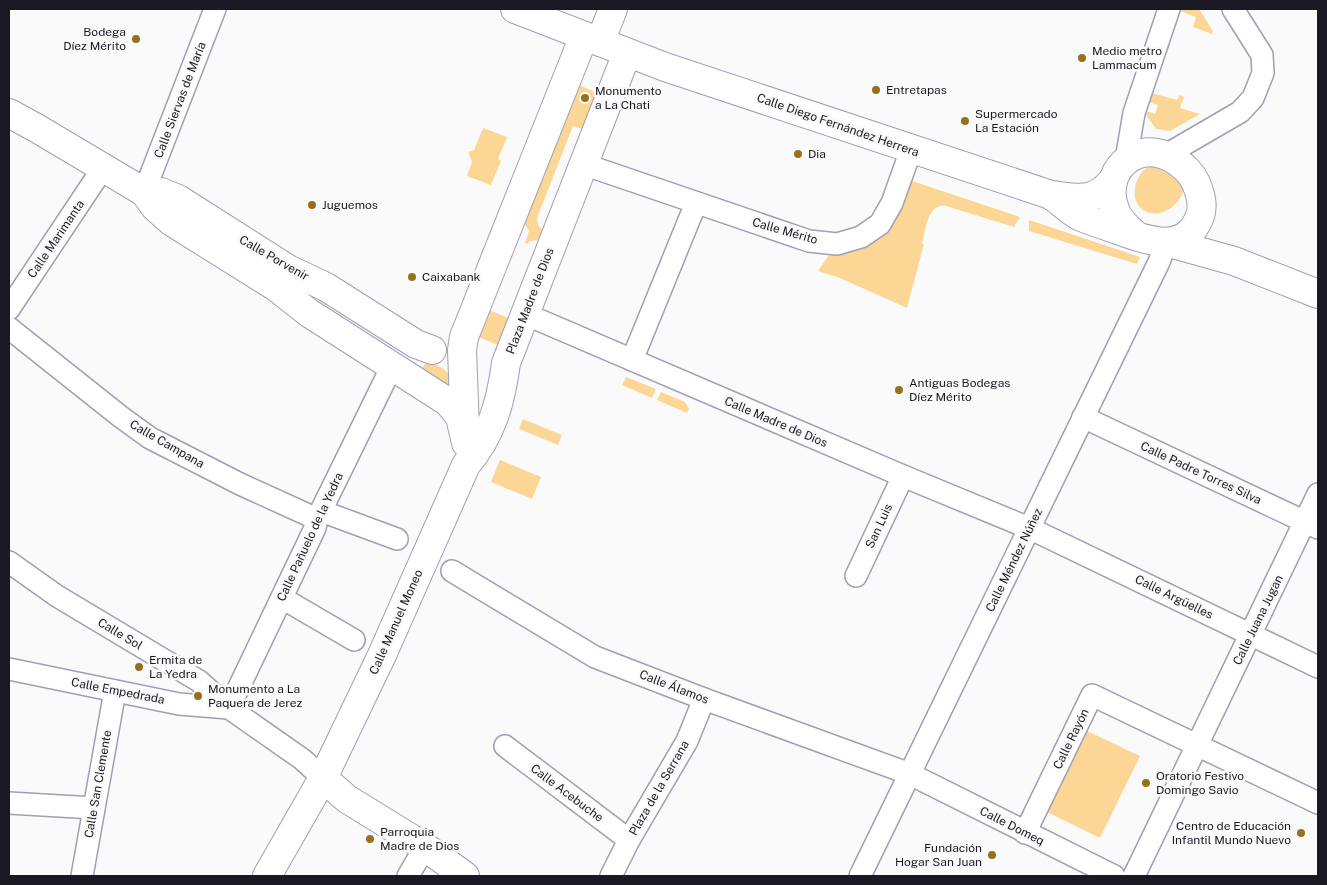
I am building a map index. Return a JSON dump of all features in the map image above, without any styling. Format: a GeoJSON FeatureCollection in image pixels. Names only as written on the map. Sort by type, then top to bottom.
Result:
{"type":"FeatureCollection","features":[{"type":"Feature","properties":{"kind":"street","name":"Calle Siervas de María"},"geometry":{"type":"LineString","coordinates":[[144,192],[215,9]]}},
{"type":"Feature","properties":{"kind":"street"},"geometry":{"type":"LineString","coordinates":[[515,9],[627,52]]}},
{"type":"Feature","properties":{"kind":"street"},"geometry":{"type":"LineString","coordinates":[[506,363],[502,392],[492,427],[478,451],[466,454],[463,344],[592,39],[613,9]]}},
{"type":"Feature","properties":{"kind":"street"},"geometry":{"type":"LineString","coordinates":[[1169,9],[1134,113],[1119,170],[1112,197],[1116,212],[1124,225],[1138,237],[1166,242],[1234,261],[1318,294]]}},
{"type":"Feature","properties":{"kind":"street"},"geometry":{"type":"LineString","coordinates":[[1166,155],[1240,112],[1253,98],[1263,73],[1262,55],[1233,9]]}},
{"type":"Feature","properties":{"kind":"street","name":"Calle Diego Fernández Herrera"},"geometry":{"type":"LineString","coordinates":[[627,52],[665,67],[911,150],[1051,195],[1078,198],[1100,194],[1119,170]]}},
{"type":"Feature","properties":{"kind":"street","name":"Plaza Madre de Dios"},"geometry":{"type":"LineString","coordinates":[[463,344],[473,365],[488,370],[506,363],[627,52]]}},
{"type":"Feature","properties":{"kind":"street","name":"Calle Porvenir"},"geometry":{"type":"LineString","coordinates":[[9,113],[144,192],[155,207],[172,222],[276,287],[309,313],[448,402],[460,417],[466,454]]}},
{"type":"Feature","properties":{"kind":"street","name":"Calle Mérito"},"geometry":{"type":"LineString","coordinates":[[583,164],[809,241],[836,244],[861,237],[880,224],[892,203],[911,150]]}},
{"type":"Feature","properties":{"kind":"street"},"geometry":{"type":"LineString","coordinates":[[1119,170],[1138,153],[1152,152],[1166,155],[1182,165],[1194,178],[1208,228],[1234,261]]}},
{"type":"Feature","properties":{"kind":"street","name":"Calle Marimanta"},"geometry":{"type":"LineString","coordinates":[[9,309],[103,168]]}},
{"type":"Feature","properties":{"kind":"street","name":"Calle Porvenir"},"geometry":{"type":"LineString","coordinates":[[144,192],[161,192],[178,199],[288,269],[326,287],[416,344],[432,350]]}},
{"type":"Feature","properties":{"kind":"street","name":"Calle Diego Fernández Herrera"},"geometry":{"type":"LineString","coordinates":[[1051,195],[1078,216],[1138,237]]}},
{"type":"Feature","properties":{"kind":"street"},"geometry":{"type":"LineString","coordinates":[[632,360],[696,203]]}},
{"type":"Feature","properties":{"kind":"street"},"geometry":{"type":"LineString","coordinates":[[1166,242],[1189,233],[1197,224],[1202,211]]}},
{"type":"Feature","properties":{"kind":"street","name":"Calle Méndez Núñez"},"geometry":{"type":"LineString","coordinates":[[860,876],[1159,262],[1166,242]]}},
{"type":"Feature","properties":{"kind":"street","name":"Calle Madre de Dios"},"geometry":{"type":"LineString","coordinates":[[525,314],[1029,528]]}},
{"type":"Feature","properties":{"kind":"street","name":"Calle Campana"},"geometry":{"type":"LineString","coordinates":[[9,328],[150,438],[240,484],[319,515]]}},
{"type":"Feature","properties":{"kind":"street"},"geometry":{"type":"LineString","coordinates":[[388,363],[400,346],[401,335]]}},
{"type":"Feature","properties":{"kind":"street"},"geometry":{"type":"LineString","coordinates":[[388,363],[432,350],[463,344]]}},
{"type":"Feature","properties":{"kind":"street","name":"Calle Pañuelo de la Yedra"},"geometry":{"type":"LineString","coordinates":[[229,708],[315,528],[319,515],[388,363]]}},
{"type":"Feature","properties":{"kind":"street"},"geometry":{"type":"LineString","coordinates":[[436,394],[464,392],[490,379],[506,363]]}},
{"type":"Feature","properties":{"kind":"street","name":"Calle Padre Torres Silva"},"geometry":{"type":"LineString","coordinates":[[1084,417],[1311,525]]}},
{"type":"Feature","properties":{"kind":"street","name":"Calle Manuel Moneo"},"geometry":{"type":"LineString","coordinates":[[267,876],[323,778],[382,655],[466,454]]}},
{"type":"Feature","properties":{"kind":"street","name":"San Luis"},"geometry":{"type":"LineString","coordinates":[[856,576],[903,476]]}},
{"type":"Feature","properties":{"kind":"street","name":"Calle Juana Jugan"},"geometry":{"type":"LineString","coordinates":[[1197,745],[1251,634],[1311,525],[1318,494]]}},
{"type":"Feature","properties":{"kind":"street"},"geometry":{"type":"LineString","coordinates":[[319,515],[396,539]]}},
{"type":"Feature","properties":{"kind":"street","name":"Calle Argüelles"},"geometry":{"type":"LineString","coordinates":[[1029,528],[1318,667]]}},
{"type":"Feature","properties":{"kind":"street","name":"Calle Sol"},"geometry":{"type":"LineString","coordinates":[[9,562],[56,596],[199,680],[229,708],[302,759],[323,778]]}},
{"type":"Feature","properties":{"kind":"street","name":"Calle Álamos"},"geometry":{"type":"LineString","coordinates":[[452,571],[595,657],[704,700],[910,774]]}},
{"type":"Feature","properties":{"kind":"street"},"geometry":{"type":"LineString","coordinates":[[282,598],[354,640]]}},
{"type":"Feature","properties":{"kind":"street","name":"Calle Empedrada"},"geometry":{"type":"LineString","coordinates":[[9,669],[176,703],[229,708]]}},
{"type":"Feature","properties":{"kind":"street"},"geometry":{"type":"LineString","coordinates":[[176,703],[189,675]]}},
{"type":"Feature","properties":{"kind":"street","name":"Calle San Clemente"},"geometry":{"type":"LineString","coordinates":[[82,876],[115,691]]}},
{"type":"Feature","properties":{"kind":"street","name":"Calle Rayón"},"geometry":{"type":"LineString","coordinates":[[1025,833],[1092,695],[1197,745]]}},
{"type":"Feature","properties":{"kind":"street","name":"Plaza de la Serrana"},"geometry":{"type":"LineString","coordinates":[[611,876],[629,840],[687,740],[704,700]]}},
{"type":"Feature","properties":{"kind":"street"},"geometry":{"type":"LineString","coordinates":[[1134,876],[1197,745],[1318,803]]}},
{"type":"Feature","properties":{"kind":"street","name":"Calle Acebuche"},"geometry":{"type":"LineString","coordinates":[[505,746],[629,840]]}},
{"type":"Feature","properties":{"kind":"street","name":"Calle Domeq"},"geometry":{"type":"LineString","coordinates":[[910,774],[1114,876]]}},
{"type":"Feature","properties":{"kind":"street"},"geometry":{"type":"LineString","coordinates":[[323,778],[347,799],[424,847],[466,876]]}},
{"type":"Feature","properties":{"kind":"street"},"geometry":{"type":"LineString","coordinates":[[9,803],[94,808]]}},
{"type":"Feature","properties":{"kind":"street"},"geometry":{"type":"LineString","coordinates":[[408,876],[424,847]]}},
{"type":"Feature","properties":{"kind":"shaded area"},"geometry":{"type":"Polygon","coordinates":[[[1181,9],[1199,9],[1213,31],[1212,34],[1193,27],[1196,17],[1180,11],[1181,9]]]}},
{"type":"Feature","properties":{"kind":"shaded area"},"geometry":{"type":"Polygon","coordinates":[[[579,85],[597,93],[582,129],[573,126],[537,218],[538,225],[543,230],[539,240],[530,241],[527,244],[525,243],[529,231],[524,223],[579,85]]]}},
{"type":"Feature","properties":{"kind":"shaded area"},"geometry":{"type":"Polygon","coordinates":[[[1152,93],[1177,100],[1180,95],[1184,97],[1180,108],[1200,114],[1170,131],[1156,129],[1145,113],[1146,111],[1155,114],[1158,105],[1149,102],[1152,93]]]}},
{"type":"Feature","properties":{"kind":"shaded area"},"geometry":{"type":"Polygon","coordinates":[[[483,128],[507,137],[498,159],[501,161],[491,185],[467,176],[472,162],[468,152],[474,150],[483,128]]]}},
{"type":"Feature","properties":{"kind":"shaded area"},"geometry":{"type":"Polygon","coordinates":[[[1151,166],[1162,169],[1170,174],[1184,190],[1178,202],[1160,213],[1151,213],[1143,210],[1137,204],[1135,195],[1138,177],[1151,166]]]}},
{"type":"Feature","properties":{"kind":"shaded area"},"geometry":{"type":"Polygon","coordinates":[[[909,180],[1020,217],[1014,227],[946,206],[940,206],[935,209],[931,213],[926,225],[922,244],[924,244],[907,308],[840,278],[818,271],[831,252],[844,250],[909,180]]]}},
{"type":"Feature","properties":{"kind":"shaded area"},"geometry":{"type":"Polygon","coordinates":[[[1029,220],[1140,257],[1137,264],[1029,231],[1029,220]]]}},
{"type":"Feature","properties":{"kind":"shaded area"},"geometry":{"type":"Polygon","coordinates":[[[489,310],[508,318],[498,345],[479,337],[489,310]]]}},
{"type":"Feature","properties":{"kind":"shaded area"},"geometry":{"type":"Polygon","coordinates":[[[431,363],[439,366],[450,375],[451,383],[448,387],[421,369],[425,364],[431,363]]]}},
{"type":"Feature","properties":{"kind":"shaded area"},"geometry":{"type":"Polygon","coordinates":[[[626,377],[656,389],[652,398],[622,385],[626,377]]]}},
{"type":"Feature","properties":{"kind":"shaded area"},"geometry":{"type":"Polygon","coordinates":[[[661,392],[685,402],[689,409],[687,413],[657,400],[661,392]]]}},
{"type":"Feature","properties":{"kind":"shaded area"},"geometry":{"type":"Polygon","coordinates":[[[523,419],[562,435],[558,445],[519,429],[523,419]]]}},
{"type":"Feature","properties":{"kind":"shaded area"},"geometry":{"type":"Polygon","coordinates":[[[500,460],[541,477],[532,499],[491,482],[500,460]]]}},
{"type":"Feature","properties":{"kind":"shaded area"},"geometry":{"type":"Polygon","coordinates":[[[1085,730],[1140,756],[1100,838],[1045,811],[1085,730]]]}},
{"type":"Feature","properties":{"kind":"place","name":"Bodega Díez Mérito"},"geometry":{"type":"Point","coordinates":[136,39]}},
{"type":"Feature","properties":{"kind":"place","name":"Medio metro Lammacum"},"geometry":{"type":"Point","coordinates":[1082,58]}},
{"type":"Feature","properties":{"kind":"place","name":"Entretapas"},"geometry":{"type":"Point","coordinates":[876,90]}},
{"type":"Feature","properties":{"kind":"place","name":"Monumento a La Chati"},"geometry":{"type":"Point","coordinates":[585,98]}},
{"type":"Feature","properties":{"kind":"place","name":"Supermercado La Estación"},"geometry":{"type":"Point","coordinates":[965,121]}},
{"type":"Feature","properties":{"kind":"place","name":"Dia"},"geometry":{"type":"Point","coordinates":[798,154]}},
{"type":"Feature","properties":{"kind":"place","name":"Juguemos"},"geometry":{"type":"Point","coordinates":[312,205]}},
{"type":"Feature","properties":{"kind":"place","name":"Caixabank"},"geometry":{"type":"Point","coordinates":[412,277]}},
{"type":"Feature","properties":{"kind":"place","name":"Antiguas Bodegas Díez Mérito"},"geometry":{"type":"Point","coordinates":[899,390]}},
{"type":"Feature","properties":{"kind":"place","name":"Ermita de La Yedra"},"geometry":{"type":"Point","coordinates":[139,667]}},
{"type":"Feature","properties":{"kind":"place","name":"Monumento a La Paquera de Jerez"},"geometry":{"type":"Point","coordinates":[198,696]}},
{"type":"Feature","properties":{"kind":"place","name":"Oratorio Festivo Domingo Savio"},"geometry":{"type":"Point","coordinates":[1146,783]}},
{"type":"Feature","properties":{"kind":"place","name":"Centro de Educación Infantil Mundo Nuevo"},"geometry":{"type":"Point","coordinates":[1301,833]}},
{"type":"Feature","properties":{"kind":"place","name":"Parroquia Madre de Dios"},"geometry":{"type":"Point","coordinates":[370,839]}},
{"type":"Feature","properties":{"kind":"place","name":"Fundación Hogar San Juan"},"geometry":{"type":"Point","coordinates":[992,855]}}]}
